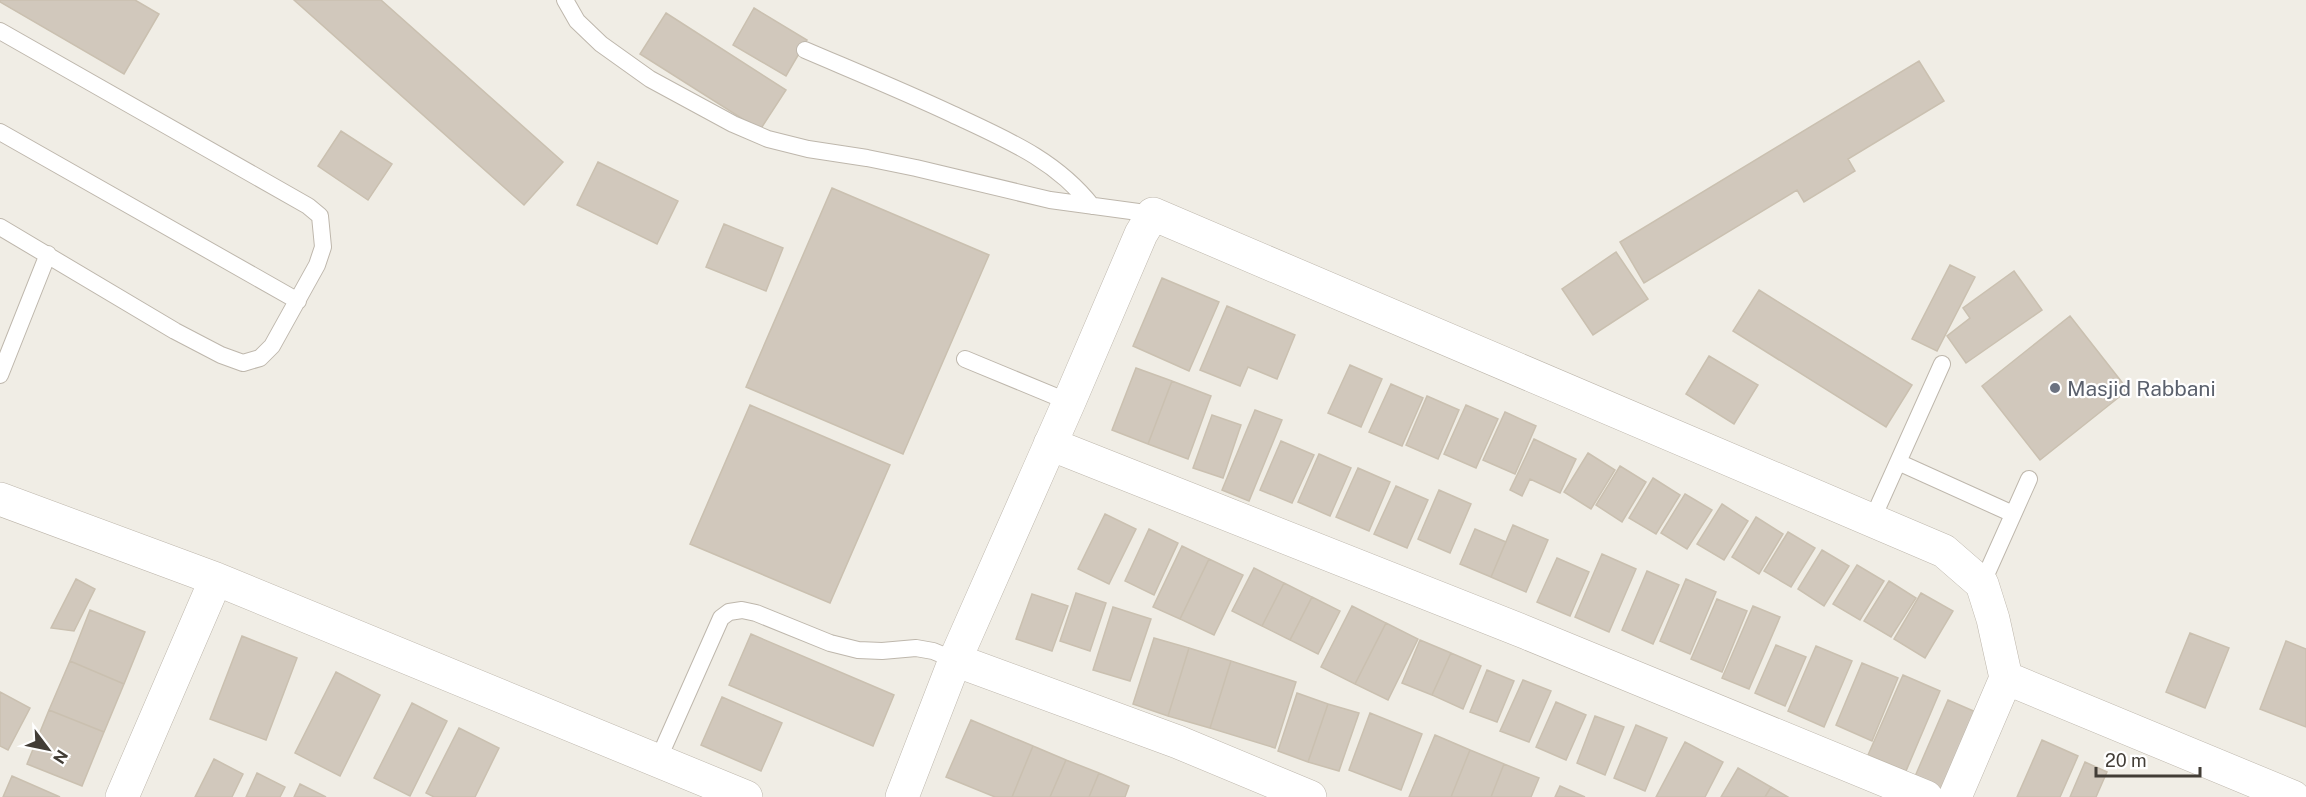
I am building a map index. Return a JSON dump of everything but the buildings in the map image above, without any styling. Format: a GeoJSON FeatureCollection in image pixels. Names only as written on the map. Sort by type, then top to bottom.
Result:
{"type":"FeatureCollection","features":[{"type":"Feature","properties":{"kind":"street"},"geometry":{"type":"LineString","coordinates":[[902,797],[956,660],[1140,234],[1153,214],[1944,551],[1982,584],[1993,619],[2006,678],[1955,797]]}},
{"type":"Feature","properties":{"kind":"street"},"geometry":{"type":"LineString","coordinates":[[1050,444],[1527,633],[1926,797]]}},
{"type":"Feature","properties":{"kind":"street"},"geometry":{"type":"LineString","coordinates":[[0,499],[216,579],[746,797]]}},
{"type":"Feature","properties":{"kind":"street"},"geometry":{"type":"LineString","coordinates":[[122,797],[216,579]]}},
{"type":"Feature","properties":{"kind":"street"},"geometry":{"type":"LineString","coordinates":[[956,660],[1178,742],[1310,797]]}},
{"type":"Feature","properties":{"kind":"street"},"geometry":{"type":"LineString","coordinates":[[2006,678],[2293,797]]}},
{"type":"Feature","properties":{"kind":"lane"},"geometry":{"type":"LineString","coordinates":[[565,0],[577,21],[601,44],[650,79],[733,124],[768,139],[808,149],[916,168],[1050,200],[1153,214]]}},
{"type":"Feature","properties":{"kind":"lane"},"geometry":{"type":"LineString","coordinates":[[0,31],[308,206],[320,216],[324,247],[317,265],[272,346],[260,358],[243,363],[222,356],[175,331],[0,227]]}},
{"type":"Feature","properties":{"kind":"lane"},"geometry":{"type":"LineString","coordinates":[[805,50],[913,96],[1023,148],[1055,168],[1078,188],[1092,206]]}},
{"type":"Feature","properties":{"kind":"lane"},"geometry":{"type":"LineString","coordinates":[[0,132],[298,301]]}},
{"type":"Feature","properties":{"kind":"lane"},"geometry":{"type":"LineString","coordinates":[[0,375],[48,254]]}},
{"type":"Feature","properties":{"kind":"lane"},"geometry":{"type":"LineString","coordinates":[[965,359],[1069,402]]}},
{"type":"Feature","properties":{"kind":"lane"},"geometry":{"type":"LineString","coordinates":[[1872,520],[1942,364]]}},
{"type":"Feature","properties":{"kind":"lane"},"geometry":{"type":"LineString","coordinates":[[1898,462],[2013,514]]}},
{"type":"Feature","properties":{"kind":"lane"},"geometry":{"type":"LineString","coordinates":[[1982,584],[2029,479]]}},
{"type":"Feature","properties":{"kind":"lane"},"geometry":{"type":"LineString","coordinates":[[658,760],[721,618],[729,612],[742,610],[756,613],[830,643],[858,650],[882,651],[916,648],[933,651],[956,660]]}},
{"type":"Feature","properties":{"kind":"place","name":"Masjid Rabbani"},"geometry":{"type":"Point","coordinates":[2055,388]}}]}
